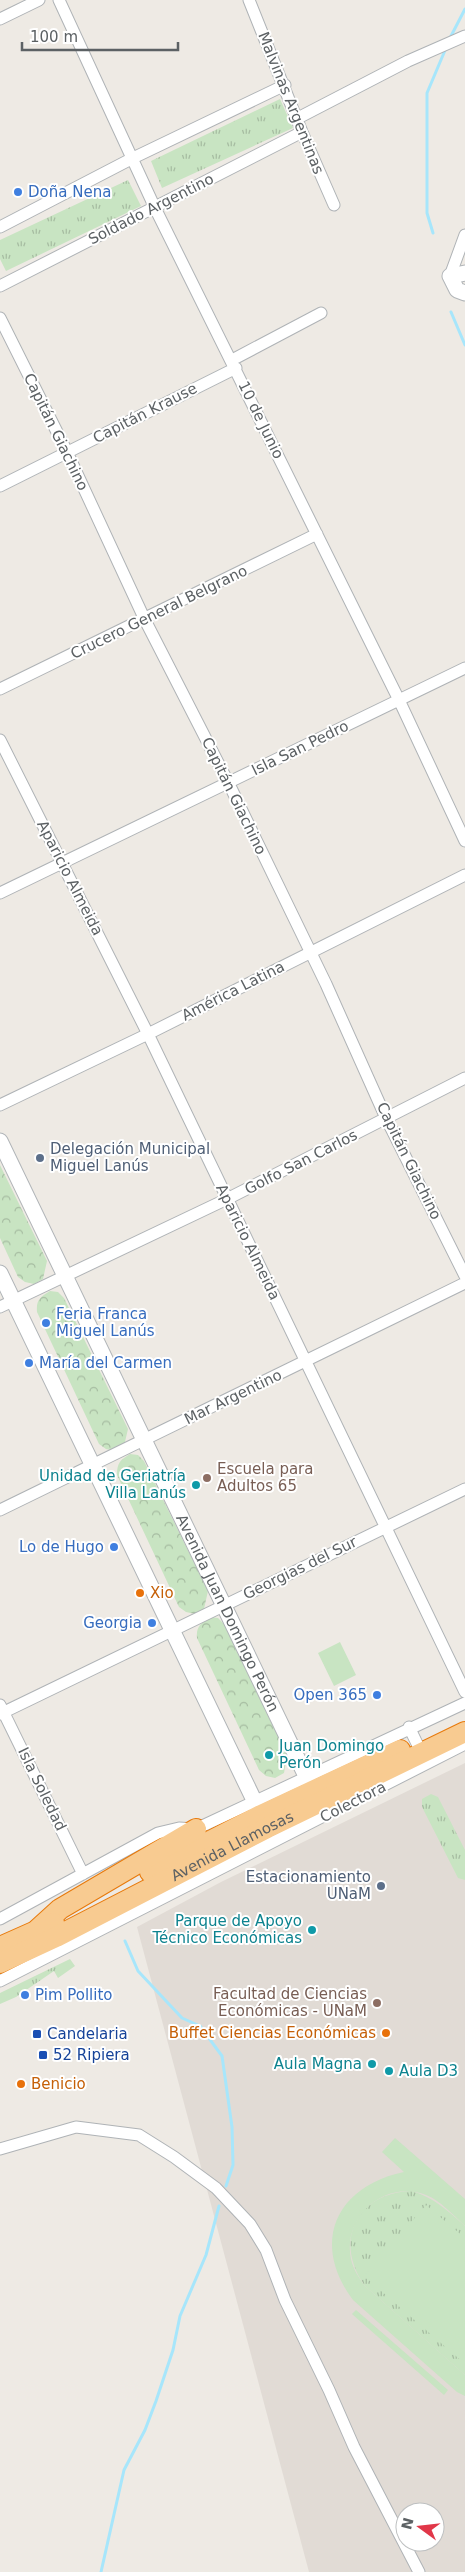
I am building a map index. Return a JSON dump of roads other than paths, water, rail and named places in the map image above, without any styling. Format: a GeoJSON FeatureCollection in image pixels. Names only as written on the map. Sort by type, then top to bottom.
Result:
{"type":"FeatureCollection","features":[{"type":"Feature","properties":{"kind":"highway","name":"Avenida Llamosas"},"geometry":{"type":"LineString","coordinates":[[0,1947],[394,1759],[418,1747],[465,1718]]}},
{"type":"Feature","properties":{"kind":"highway","name":"Avenida Llamosas"},"geometry":{"type":"LineString","coordinates":[[418,1747],[465,1732]]}},
{"type":"Feature","properties":{"kind":"highway","name":"Avenida Llamosas"},"geometry":{"type":"LineString","coordinates":[[0,1964],[129,1898],[264,1821]]}},
{"type":"Feature","properties":{"kind":"highway"},"geometry":{"type":"LineString","coordinates":[[32,1933],[60,1908],[196,1829]]}},
{"type":"Feature","properties":{"kind":"highway"},"geometry":{"type":"LineString","coordinates":[[129,1898],[168,1895]]}},
{"type":"Feature","properties":{"kind":"main road"},"geometry":{"type":"LineString","coordinates":[[458,275],[457,290],[465,293]]}},
{"type":"Feature","properties":{"kind":"main road","name":"Avenida Juan Domingo Perón"},"geometry":{"type":"LineString","coordinates":[[0,1140],[315,1797]]}},
{"type":"Feature","properties":{"kind":"main road"},"geometry":{"type":"LineString","coordinates":[[0,1273],[7,1304],[92,1464],[264,1821]]}},
{"type":"Feature","properties":{"kind":"street"},"geometry":{"type":"LineString","coordinates":[[0,19],[38,0]]}},
{"type":"Feature","properties":{"kind":"street","name":"10 de Junio"},"geometry":{"type":"LineString","coordinates":[[59,0],[155,208],[399,700],[465,841]]}},
{"type":"Feature","properties":{"kind":"street","name":"Malvinas Argentinas"},"geometry":{"type":"LineString","coordinates":[[249,0],[285,85],[302,132],[334,205]]}},
{"type":"Feature","properties":{"kind":"street"},"geometry":{"type":"LineString","coordinates":[[298,118],[408,61],[462,38]]}},
{"type":"Feature","properties":{"kind":"street"},"geometry":{"type":"LineString","coordinates":[[0,228],[133,158],[285,85]]}},
{"type":"Feature","properties":{"kind":"street","name":"Soldado Argentino"},"geometry":{"type":"LineString","coordinates":[[0,286],[302,132]]}},
{"type":"Feature","properties":{"kind":"street"},"geometry":{"type":"LineString","coordinates":[[458,275],[465,235]]}},
{"type":"Feature","properties":{"kind":"street","name":"Capitán Krause"},"geometry":{"type":"LineString","coordinates":[[0,486],[234,364],[321,313]]}},
{"type":"Feature","properties":{"kind":"street","name":"Capitán Giachino"},"geometry":{"type":"LineString","coordinates":[[0,318],[67,452],[145,620],[229,784],[386,1118],[465,1276]]}},
{"type":"Feature","properties":{"kind":"street","name":"Crucero General Belgrano"},"geometry":{"type":"LineString","coordinates":[[0,689],[145,620],[317,534]]}},
{"type":"Feature","properties":{"kind":"street","name":"Isla San Pedro"},"geometry":{"type":"LineString","coordinates":[[0,893],[229,784],[465,668]]}},
{"type":"Feature","properties":{"kind":"street","name":"Aparicio Almeida"},"geometry":{"type":"LineString","coordinates":[[0,740],[148,1034],[465,1692]]}},
{"type":"Feature","properties":{"kind":"street","name":"América Latina"},"geometry":{"type":"LineString","coordinates":[[0,1105],[148,1034],[465,875]]}},
{"type":"Feature","properties":{"kind":"street","name":"Golfo San Carlos"},"geometry":{"type":"LineString","coordinates":[[7,1304],[227,1199],[465,1078]]}},
{"type":"Feature","properties":{"kind":"street","name":"Mar Argentino"},"geometry":{"type":"LineString","coordinates":[[0,1510],[465,1283]]}},
{"type":"Feature","properties":{"kind":"street","name":"Georgias del Sur"},"geometry":{"type":"LineString","coordinates":[[1,1710],[172,1631],[465,1489]]}},
{"type":"Feature","properties":{"kind":"street"},"geometry":{"type":"LineString","coordinates":[[0,1981],[168,1895],[264,1821],[418,1747],[465,1703]]}},
{"type":"Feature","properties":{"kind":"street","name":"Isla Soledad"},"geometry":{"type":"LineString","coordinates":[[1,1710],[83,1874]]}},
{"type":"Feature","properties":{"kind":"street"},"geometry":{"type":"LineString","coordinates":[[418,1747],[465,1744]]}},
{"type":"Feature","properties":{"kind":"street"},"geometry":{"type":"LineString","coordinates":[[0,1920],[158,1833],[179,1828],[196,1829],[264,1821]]}},
{"type":"Feature","properties":{"kind":"street"},"geometry":{"type":"LineString","coordinates":[[0,2149],[76,2127],[139,2134],[216,2188],[250,2224],[266,2250],[285,2300],[329,2390],[354,2447],[419,2572]]}},
{"type":"Feature","properties":{"kind":"waterway"},"geometry":{"type":"LineString","coordinates":[[450,38],[465,9]]}},
{"type":"Feature","properties":{"kind":"waterway"},"geometry":{"type":"LineString","coordinates":[[433,233],[427,213],[427,93],[446,48]]}},
{"type":"Feature","properties":{"kind":"waterway"},"geometry":{"type":"LineString","coordinates":[[451,312],[465,345]]}},
{"type":"Feature","properties":{"kind":"waterway"},"geometry":{"type":"LineString","coordinates":[[125,1941],[138,1971],[182,2018],[200,2026],[222,2056],[232,2127],[233,2165],[226,2186]]}},
{"type":"Feature","properties":{"kind":"waterway"},"geometry":{"type":"LineString","coordinates":[[101,2572],[124,2470],[145,2430],[156,2401],[173,2350],[180,2316],[206,2255],[219,2206]]}},
{"type":"Feature","properties":{"kind":"place","name":"Doña Nena"},"geometry":{"type":"Point","coordinates":[18,192]}},
{"type":"Feature","properties":{"kind":"place","name":"Delegación Municipal Miguel Lanús"},"geometry":{"type":"Point","coordinates":[40,1158]}},
{"type":"Feature","properties":{"kind":"place","name":"Feria Franca Miguel Lanús"},"geometry":{"type":"Point","coordinates":[46,1323]}},
{"type":"Feature","properties":{"kind":"place","name":"María del Carmen"},"geometry":{"type":"Point","coordinates":[29,1363]}},
{"type":"Feature","properties":{"kind":"place","name":"Escuela para Adultos 65"},"geometry":{"type":"Point","coordinates":[207,1478]}},
{"type":"Feature","properties":{"kind":"place","name":"Unidad de Geriatría Villa Lanús"},"geometry":{"type":"Point","coordinates":[196,1485]}},
{"type":"Feature","properties":{"kind":"place","name":"Lo de Hugo"},"geometry":{"type":"Point","coordinates":[114,1547]}},
{"type":"Feature","properties":{"kind":"place","name":"Xio"},"geometry":{"type":"Point","coordinates":[140,1593]}},
{"type":"Feature","properties":{"kind":"place","name":"Georgia"},"geometry":{"type":"Point","coordinates":[152,1623]}},
{"type":"Feature","properties":{"kind":"place","name":"Open 365"},"geometry":{"type":"Point","coordinates":[377,1695]}},
{"type":"Feature","properties":{"kind":"place","name":"Juan Domingo Perón"},"geometry":{"type":"Point","coordinates":[269,1755]}},
{"type":"Feature","properties":{"kind":"place","name":"Estacionamiento UNaM"},"geometry":{"type":"Point","coordinates":[381,1886]}},
{"type":"Feature","properties":{"kind":"place","name":"Parque de Apoyo Técnico Económicas"},"geometry":{"type":"Point","coordinates":[312,1930]}},
{"type":"Feature","properties":{"kind":"place","name":"Pim Pollito"},"geometry":{"type":"Point","coordinates":[25,1995]}},
{"type":"Feature","properties":{"kind":"place","name":"Facultad de Ciencias Económicas - UNaM"},"geometry":{"type":"Point","coordinates":[377,2003]}},
{"type":"Feature","properties":{"kind":"place","name":"Buffet Ciencias Económicas"},"geometry":{"type":"Point","coordinates":[386,2033]}},
{"type":"Feature","properties":{"kind":"place","name":"Candelaria"},"geometry":{"type":"Point","coordinates":[37,2034]}},
{"type":"Feature","properties":{"kind":"place","name":"52 Ripiera"},"geometry":{"type":"Point","coordinates":[43,2055]}},
{"type":"Feature","properties":{"kind":"place","name":"Aula Magna"},"geometry":{"type":"Point","coordinates":[372,2064]}},
{"type":"Feature","properties":{"kind":"place","name":"Aula D3"},"geometry":{"type":"Point","coordinates":[389,2071]}},
{"type":"Feature","properties":{"kind":"place","name":"Benicio"},"geometry":{"type":"Point","coordinates":[21,2084]}}]}
